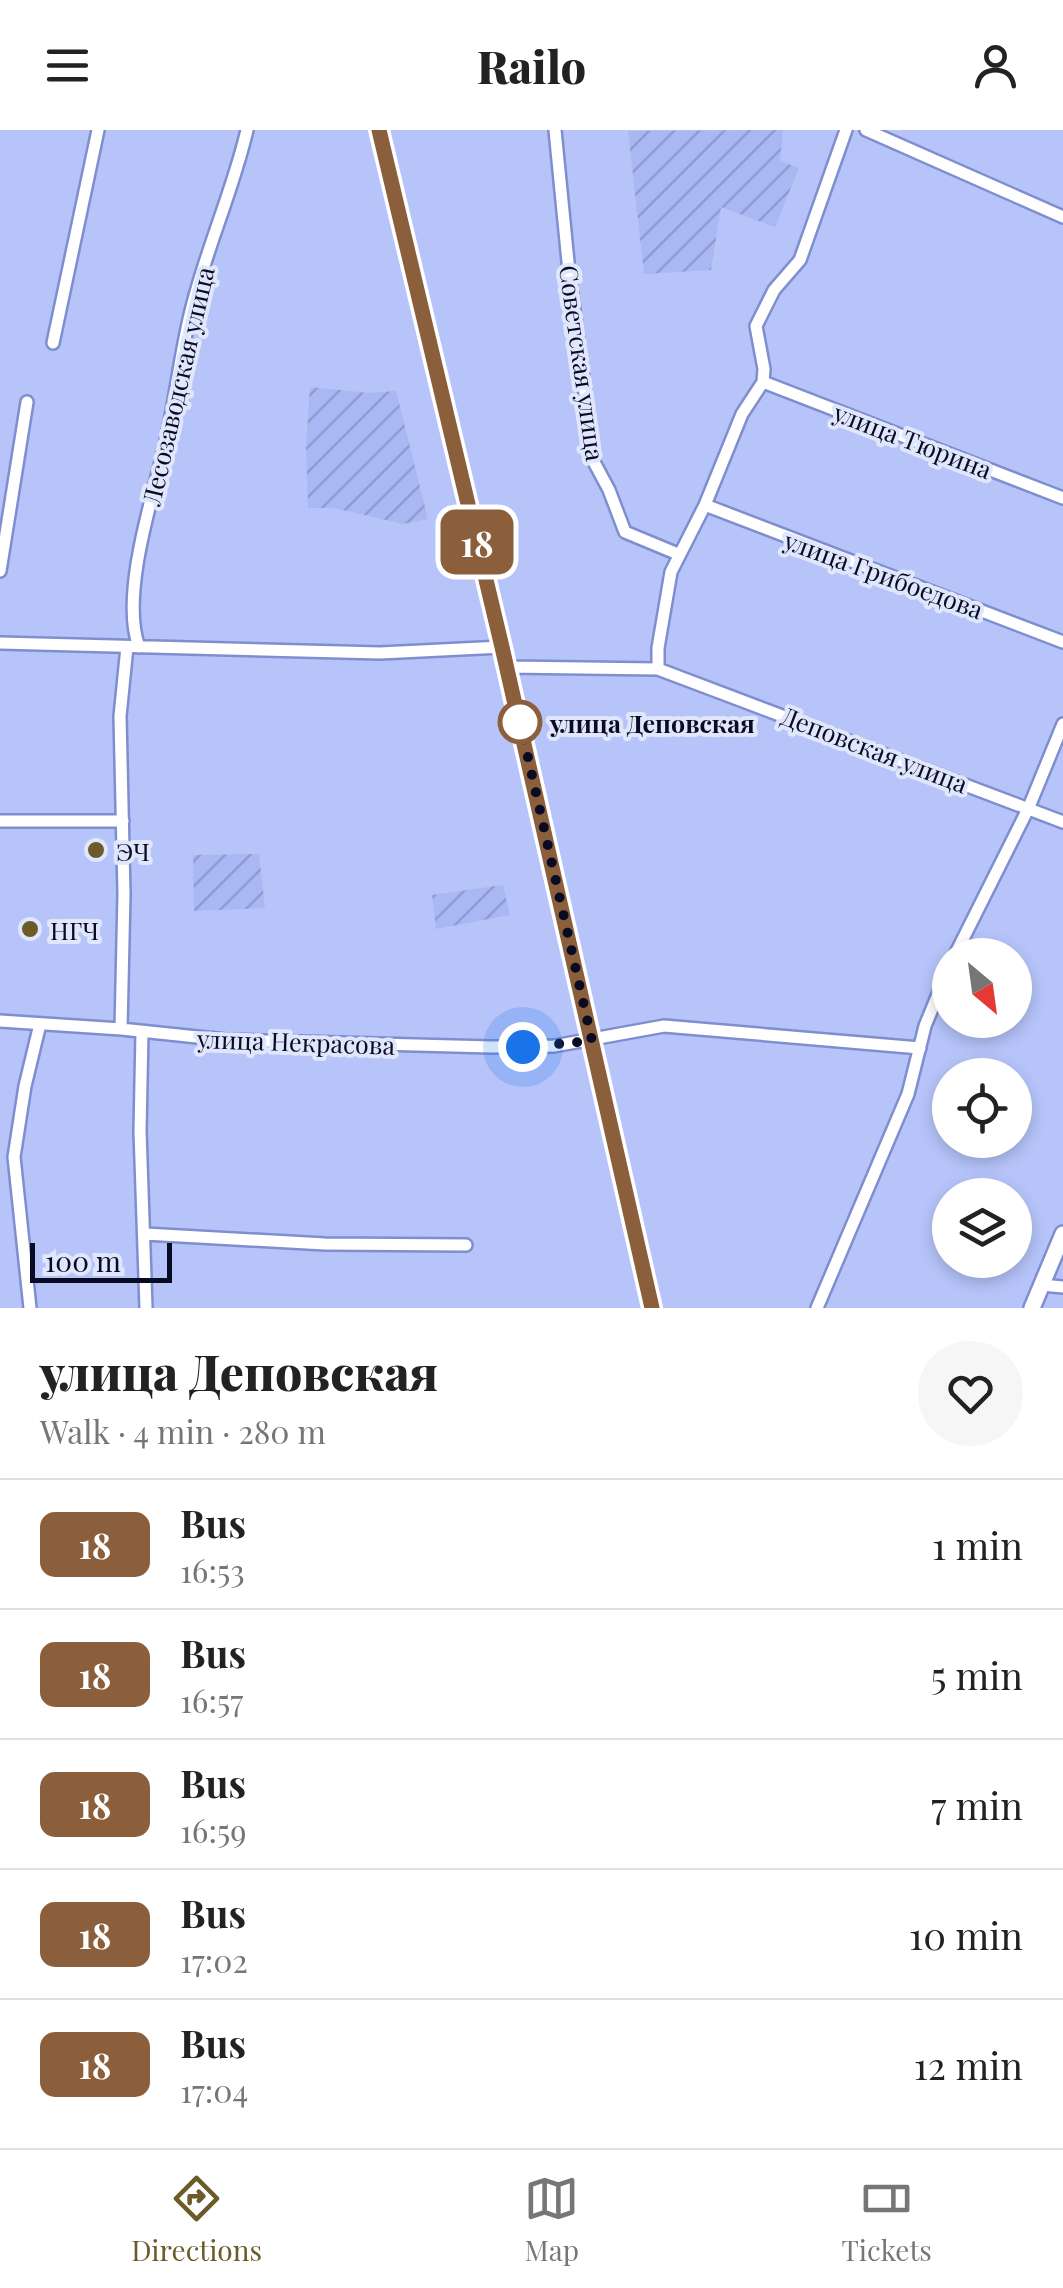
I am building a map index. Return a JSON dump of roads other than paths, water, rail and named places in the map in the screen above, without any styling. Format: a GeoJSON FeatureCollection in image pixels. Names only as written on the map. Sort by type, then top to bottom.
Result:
{"type":"FeatureCollection","features":[{"type":"Feature","properties":{"kind":"main road"},"geometry":{"type":"LineString","coordinates":[[1032,1308],[1063,1234]]}},
{"type":"Feature","properties":{"kind":"street"},"geometry":{"type":"LineString","coordinates":[[53,342],[98,130]]}},
{"type":"Feature","properties":{"kind":"street","name":"Лесозаводская улица"},"geometry":{"type":"LineString","coordinates":[[121,1029],[120,716],[133,647],[132,616],[151,497],[170,424],[192,302],[232,187],[247,130]]}},
{"type":"Feature","properties":{"kind":"street"},"geometry":{"type":"LineString","coordinates":[[379,130],[507,666],[652,1308]]}},
{"type":"Feature","properties":{"kind":"street","name":"Советская улица"},"geometry":{"type":"LineString","coordinates":[[555,130],[568,272],[594,462],[624,532],[678,554]]}},
{"type":"Feature","properties":{"kind":"street"},"geometry":{"type":"LineString","coordinates":[[658,669],[666,600],[678,554],[705,504],[742,414],[763,382],[756,326],[774,290],[800,260],[846,130]]}},
{"type":"Feature","properties":{"kind":"street"},"geometry":{"type":"LineString","coordinates":[[866,130],[882,133],[1063,218]]}},
{"type":"Feature","properties":{"kind":"street","name":"улица Тюрина"},"geometry":{"type":"LineString","coordinates":[[763,382],[1063,498]]}},
{"type":"Feature","properties":{"kind":"street"},"geometry":{"type":"LineString","coordinates":[[0,571],[27,402]]}},
{"type":"Feature","properties":{"kind":"street","name":"улица Грибоедова"},"geometry":{"type":"LineString","coordinates":[[705,504],[1063,642]]}},
{"type":"Feature","properties":{"kind":"street"},"geometry":{"type":"LineString","coordinates":[[0,643],[380,653],[502,647]]}},
{"type":"Feature","properties":{"kind":"street","name":"Деповская улица"},"geometry":{"type":"LineString","coordinates":[[507,666],[658,669],[1063,822]]}},
{"type":"Feature","properties":{"kind":"street"},"geometry":{"type":"LineString","coordinates":[[963,938],[1029,808],[1063,724]]}},
{"type":"Feature","properties":{"kind":"street"},"geometry":{"type":"LineString","coordinates":[[0,821],[123,821]]}},
{"type":"Feature","properties":{"kind":"street"},"geometry":{"type":"LineString","coordinates":[[818,1308],[908,1094],[932,1006]]}},
{"type":"Feature","properties":{"kind":"street","name":"улица Некрасова"},"geometry":{"type":"LineString","coordinates":[[0,1021],[226,1040],[457,1047],[554,1046],[664,1026],[920,1048]]}},
{"type":"Feature","properties":{"kind":"street"},"geometry":{"type":"LineString","coordinates":[[30,1308],[14,1158],[40,1024]]}},
{"type":"Feature","properties":{"kind":"street"},"geometry":{"type":"LineString","coordinates":[[142,1032],[140,1132],[146,1308]]}},
{"type":"Feature","properties":{"kind":"street"},"geometry":{"type":"LineString","coordinates":[[145,1234],[326,1244],[466,1245]]}},
{"type":"Feature","properties":{"kind":"street"},"geometry":{"type":"LineString","coordinates":[[1042,1285],[1063,1287]]}},
{"type":"Feature","properties":{"kind":"place","name":"улица Деповская"},"geometry":{"type":"Point","coordinates":[520,722]}},
{"type":"Feature","properties":{"kind":"place","name":"ЭЧ"},"geometry":{"type":"Point","coordinates":[96,850]}},
{"type":"Feature","properties":{"kind":"place","name":"НГЧ"},"geometry":{"type":"Point","coordinates":[30,929]}}]}
